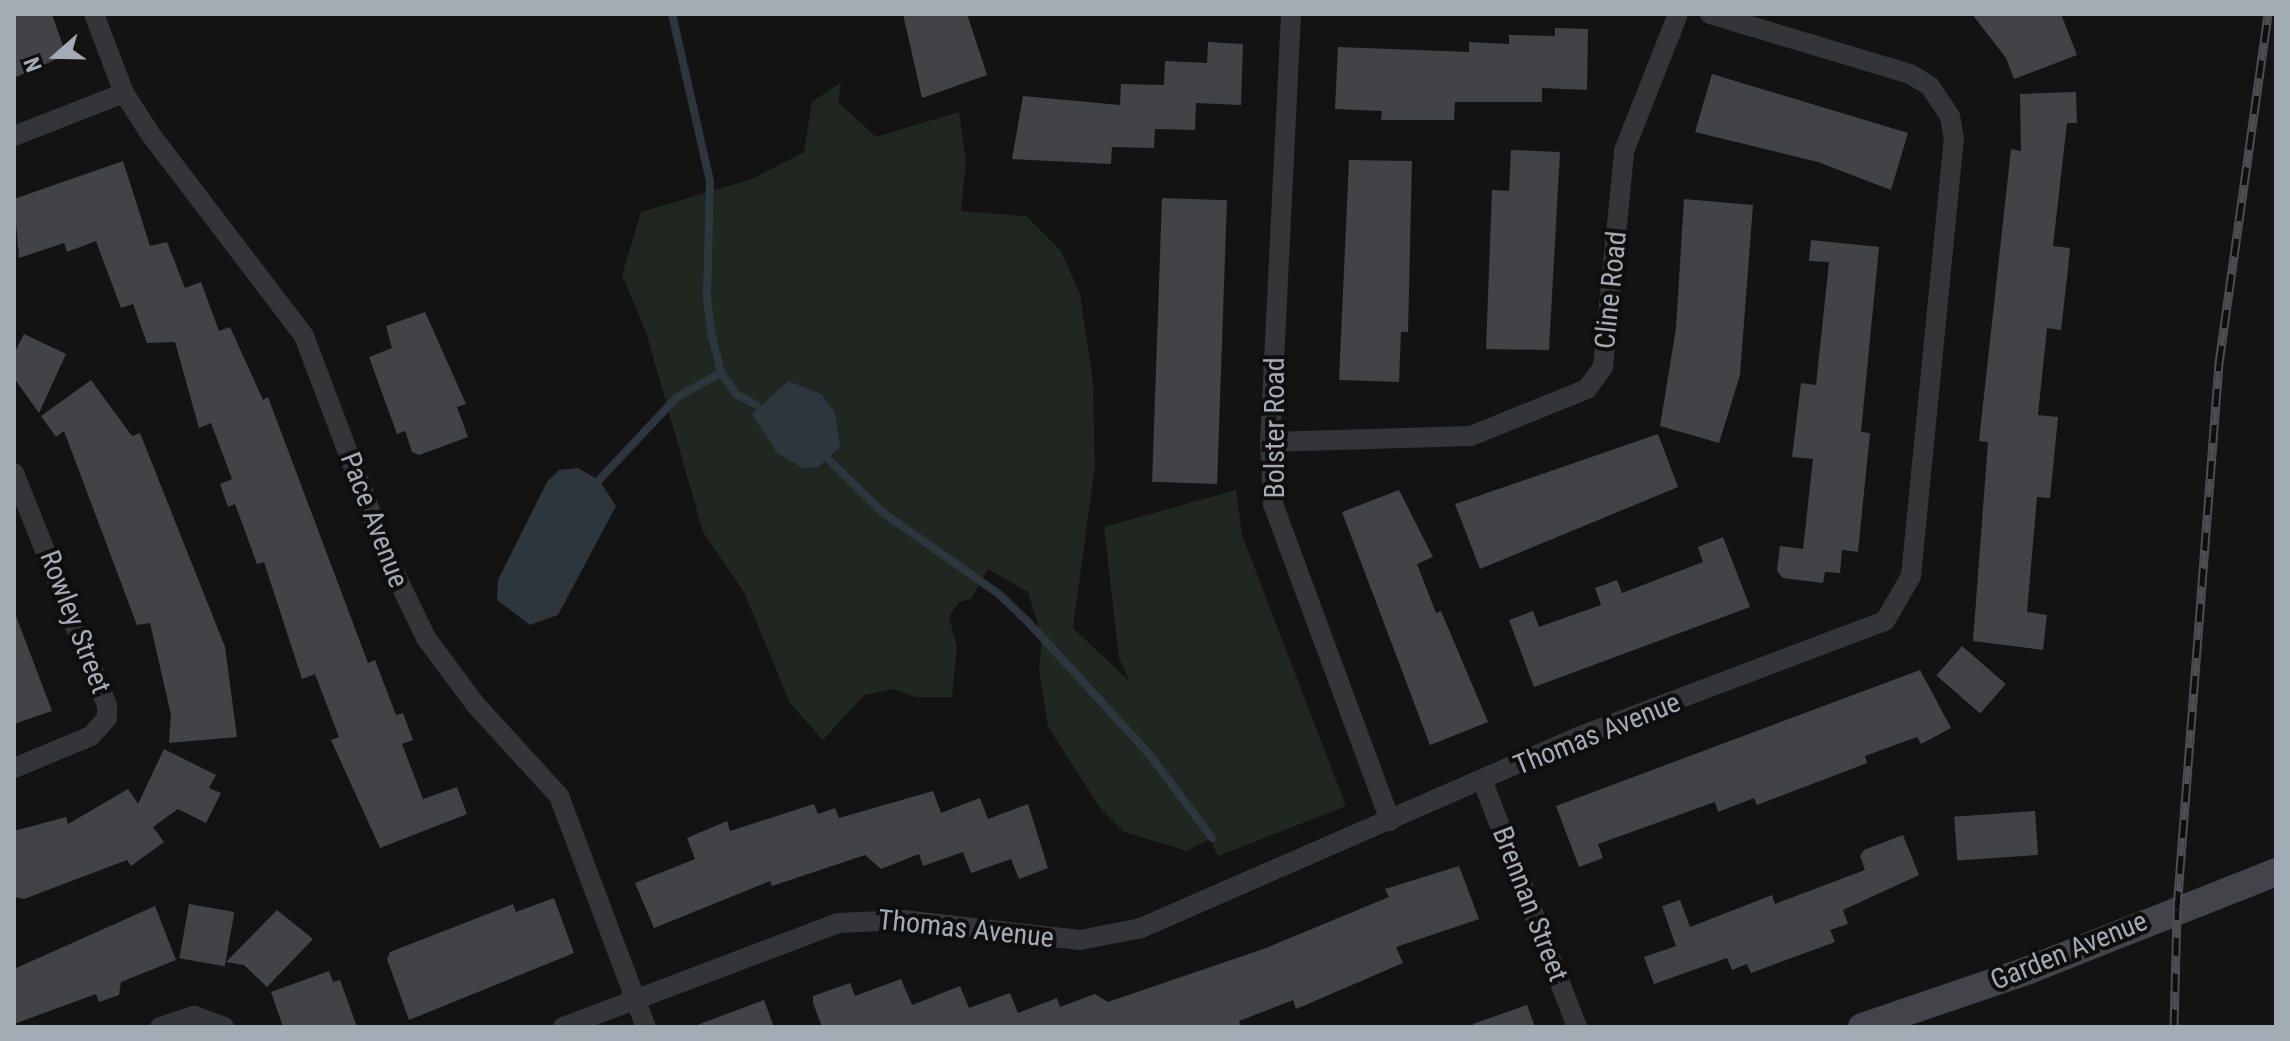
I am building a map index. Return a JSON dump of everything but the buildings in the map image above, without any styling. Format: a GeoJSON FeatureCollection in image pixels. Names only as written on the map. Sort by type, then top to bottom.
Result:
{"type":"FeatureCollection","features":[{"type":"Feature","properties":{"kind":"street","name":"Pace Avenue"},"geometry":{"type":"LineString","coordinates":[[94,14],[124,93],[205,213],[304,336],[405,602],[448,671],[559,796],[646,1027]]}},
{"type":"Feature","properties":{"kind":"street","name":"Bolster Road"},"geometry":{"type":"LineString","coordinates":[[1291,14],[1270,442],[1273,504],[1283,545],[1390,821]]}},
{"type":"Feature","properties":{"kind":"street","name":"Cline Road"},"geometry":{"type":"LineString","coordinates":[[1270,442],[1471,436],[1587,389],[1603,367],[1624,151],[1678,14]]}},
{"type":"Feature","properties":{"kind":"street","name":"Thomas Avenue"},"geometry":{"type":"LineString","coordinates":[[563,1027],[820,928],[861,919],[1063,939],[1108,937],[1483,782],[1575,738],[1866,632],[1892,614],[1909,586],[1954,139],[1950,116],[1930,86],[1910,74],[1710,14]]}},
{"type":"Feature","properties":{"kind":"street"},"geometry":{"type":"LineString","coordinates":[[14,136],[124,93]]}},
{"type":"Feature","properties":{"kind":"street","name":"Rowley Street"},"geometry":{"type":"LineString","coordinates":[[14,473],[107,706],[107,718],[91,736],[14,768]]}},
{"type":"Feature","properties":{"kind":"street","name":"Brennan Street"},"geometry":{"type":"LineString","coordinates":[[1483,782],[1577,1027]]}},
{"type":"Feature","properties":{"kind":"street","name":"Garden Avenue"},"geometry":{"type":"LineString","coordinates":[[1862,1027],[2029,970],[2276,872]]}},
{"type":"Feature","properties":{"kind":"street"},"geometry":{"type":"LineString","coordinates":[[160,1027],[194,1016],[224,1027]]}},
{"type":"Feature","properties":{"kind":"shaded area"},"geometry":{"type":"Polygon","coordinates":[[[841,82],[838,102],[876,137],[959,112],[966,161],[961,211],[1026,216],[1061,251],[1080,294],[1093,382],[1095,465],[1073,628],[1130,682],[1119,658],[1104,527],[1236,490],[1242,535],[1346,806],[1218,856],[1210,839],[1187,851],[1124,832],[1101,809],[1048,727],[1039,669],[1042,637],[1028,592],[988,569],[971,599],[959,602],[949,617],[957,647],[952,697],[916,697],[893,689],[864,695],[823,740],[790,703],[744,592],[703,532],[646,332],[622,275],[641,212],[752,179],[804,152],[812,102],[841,82]]]}},
{"type":"Feature","properties":{"kind":"shaded area"},"geometry":{"type":"Polygon","coordinates":[[[788,381],[821,394],[835,413],[840,447],[818,467],[803,468],[777,453],[752,414],[788,381]]]}},
{"type":"Feature","properties":{"kind":"shaded area"},"geometry":{"type":"Polygon","coordinates":[[[578,468],[599,480],[616,506],[558,615],[530,625],[497,600],[498,580],[547,482],[559,470],[578,468]]]}},
{"type":"Feature","properties":{"kind":"waterway"},"geometry":{"type":"LineString","coordinates":[[672,14],[710,181],[707,298],[712,336],[721,373],[737,395],[757,405]]}},
{"type":"Feature","properties":{"kind":"waterway"},"geometry":{"type":"LineString","coordinates":[[599,480],[677,397],[721,373]]}},
{"type":"Feature","properties":{"kind":"waterway"},"geometry":{"type":"LineString","coordinates":[[829,460],[882,512],[1000,595],[1030,624],[1149,754],[1212,838]]}},
{"type":"Feature","properties":{"kind":"railway"},"geometry":{"type":"LineString","coordinates":[[2174,1027],[2177,909],[2219,363],[2268,14]]}}]}
